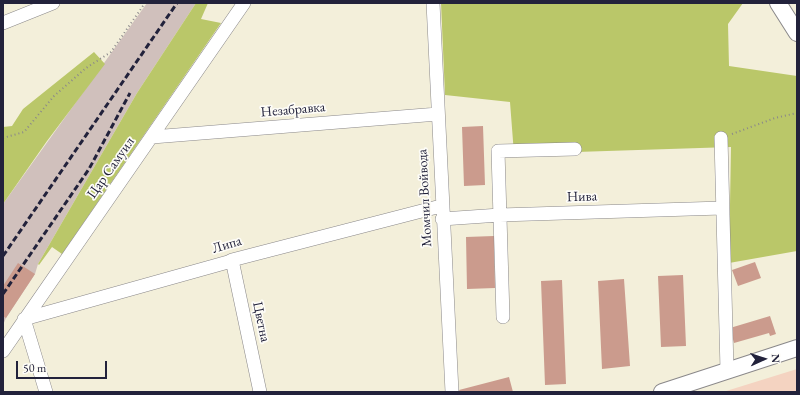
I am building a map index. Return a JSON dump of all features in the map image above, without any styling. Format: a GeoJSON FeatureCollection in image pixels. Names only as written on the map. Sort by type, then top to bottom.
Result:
{"type":"FeatureCollection","features":[{"type":"Feature","properties":{"kind":"street"},"geometry":{"type":"LineString","coordinates":[[3,23],[53,3]]}},
{"type":"Feature","properties":{"kind":"street","name":"Цар Самуил"},"geometry":{"type":"LineString","coordinates":[[3,351],[244,3]]}},
{"type":"Feature","properties":{"kind":"street","name":"Момчил Войвода"},"geometry":{"type":"LineString","coordinates":[[433,3],[442,213],[452,392]]}},
{"type":"Feature","properties":{"kind":"street"},"geometry":{"type":"LineString","coordinates":[[778,3],[797,33]]}},
{"type":"Feature","properties":{"kind":"street","name":"Незабравка"},"geometry":{"type":"LineString","coordinates":[[152,137],[438,114]]}},
{"type":"Feature","properties":{"kind":"street"},"geometry":{"type":"LineString","coordinates":[[721,138],[727,370]]}},
{"type":"Feature","properties":{"kind":"street"},"geometry":{"type":"LineString","coordinates":[[503,317],[498,151],[575,149]]}},
{"type":"Feature","properties":{"kind":"street","name":"Нива"},"geometry":{"type":"LineString","coordinates":[[442,213],[500,215],[722,208]]}},
{"type":"Feature","properties":{"kind":"street","name":"Липа"},"geometry":{"type":"LineString","coordinates":[[24,320],[232,260],[442,213]]}},
{"type":"Feature","properties":{"kind":"street","name":"Цветна"},"geometry":{"type":"LineString","coordinates":[[232,260],[260,392]]}},
{"type":"Feature","properties":{"kind":"street"},"geometry":{"type":"LineString","coordinates":[[24,320],[46,392]]}},
{"type":"Feature","properties":{"kind":"street"},"geometry":{"type":"LineString","coordinates":[[662,392],[797,348]]}},
{"type":"Feature","properties":{"kind":"path"},"geometry":{"type":"LineString","coordinates":[[3,138],[24,132],[54,96],[86,68],[112,52],[145,3]]}},
{"type":"Feature","properties":{"kind":"path"},"geometry":{"type":"LineString","coordinates":[[721,138],[752,126],[797,113]]}},
{"type":"Feature","properties":{"kind":"shaded area"},"geometry":{"type":"Polygon","coordinates":[[[147,3],[196,3],[137,93],[38,264],[35,274],[3,325],[3,204],[147,3]]]}},
{"type":"Feature","properties":{"kind":"shaded area"},"geometry":{"type":"Polygon","coordinates":[[[797,369],[797,392],[723,392],[797,369]]]}},
{"type":"Feature","properties":{"kind":"green space"},"geometry":{"type":"Polygon","coordinates":[[[196,3],[208,3],[201,19],[221,23],[62,254],[52,247],[39,265],[38,264],[137,93],[196,3]]]}},
{"type":"Feature","properties":{"kind":"green space"},"geometry":{"type":"Polygon","coordinates":[[[441,3],[743,3],[728,24],[729,66],[797,76],[797,251],[729,263],[731,147],[514,154],[510,102],[445,95],[441,3]]]}},
{"type":"Feature","properties":{"kind":"green space"},"geometry":{"type":"Polygon","coordinates":[[[94,52],[105,64],[47,141],[3,204],[3,127],[12,126],[23,109],[94,52]]]}},
{"type":"Feature","properties":{"kind":"building"},"geometry":{"type":"Polygon","coordinates":[[[483,126],[485,185],[464,186],[462,127],[483,126]]]}},
{"type":"Feature","properties":{"kind":"building"},"geometry":{"type":"Polygon","coordinates":[[[494,236],[495,288],[467,289],[466,237],[494,236]]]}},
{"type":"Feature","properties":{"kind":"building"},"geometry":{"type":"Polygon","coordinates":[[[755,262],[761,278],[738,286],[732,270],[755,262]]]}},
{"type":"Feature","properties":{"kind":"building"},"geometry":{"type":"Polygon","coordinates":[[[18,263],[35,274],[6,318],[3,316],[3,286],[18,263]]]}},
{"type":"Feature","properties":{"kind":"building"},"geometry":{"type":"Polygon","coordinates":[[[683,275],[686,346],[661,347],[658,276],[683,275]]]}},
{"type":"Feature","properties":{"kind":"building"},"geometry":{"type":"Polygon","coordinates":[[[624,279],[630,366],[602,369],[598,281],[624,279]]]}},
{"type":"Feature","properties":{"kind":"building"},"geometry":{"type":"Polygon","coordinates":[[[562,280],[566,384],[545,385],[541,281],[562,280]]]}},
{"type":"Feature","properties":{"kind":"building"},"geometry":{"type":"Polygon","coordinates":[[[770,316],[776,334],[770,336],[769,333],[734,343],[730,328],[770,316]]]}},
{"type":"Feature","properties":{"kind":"building"},"geometry":{"type":"Polygon","coordinates":[[[509,377],[513,392],[460,392],[459,390],[509,377]]]}},
{"type":"Feature","properties":{"kind":"railway"},"geometry":{"type":"LineString","coordinates":[[3,256],[177,3]]}},
{"type":"Feature","properties":{"kind":"railway"},"geometry":{"type":"LineString","coordinates":[[3,294],[89,169],[130,93]]}}]}
